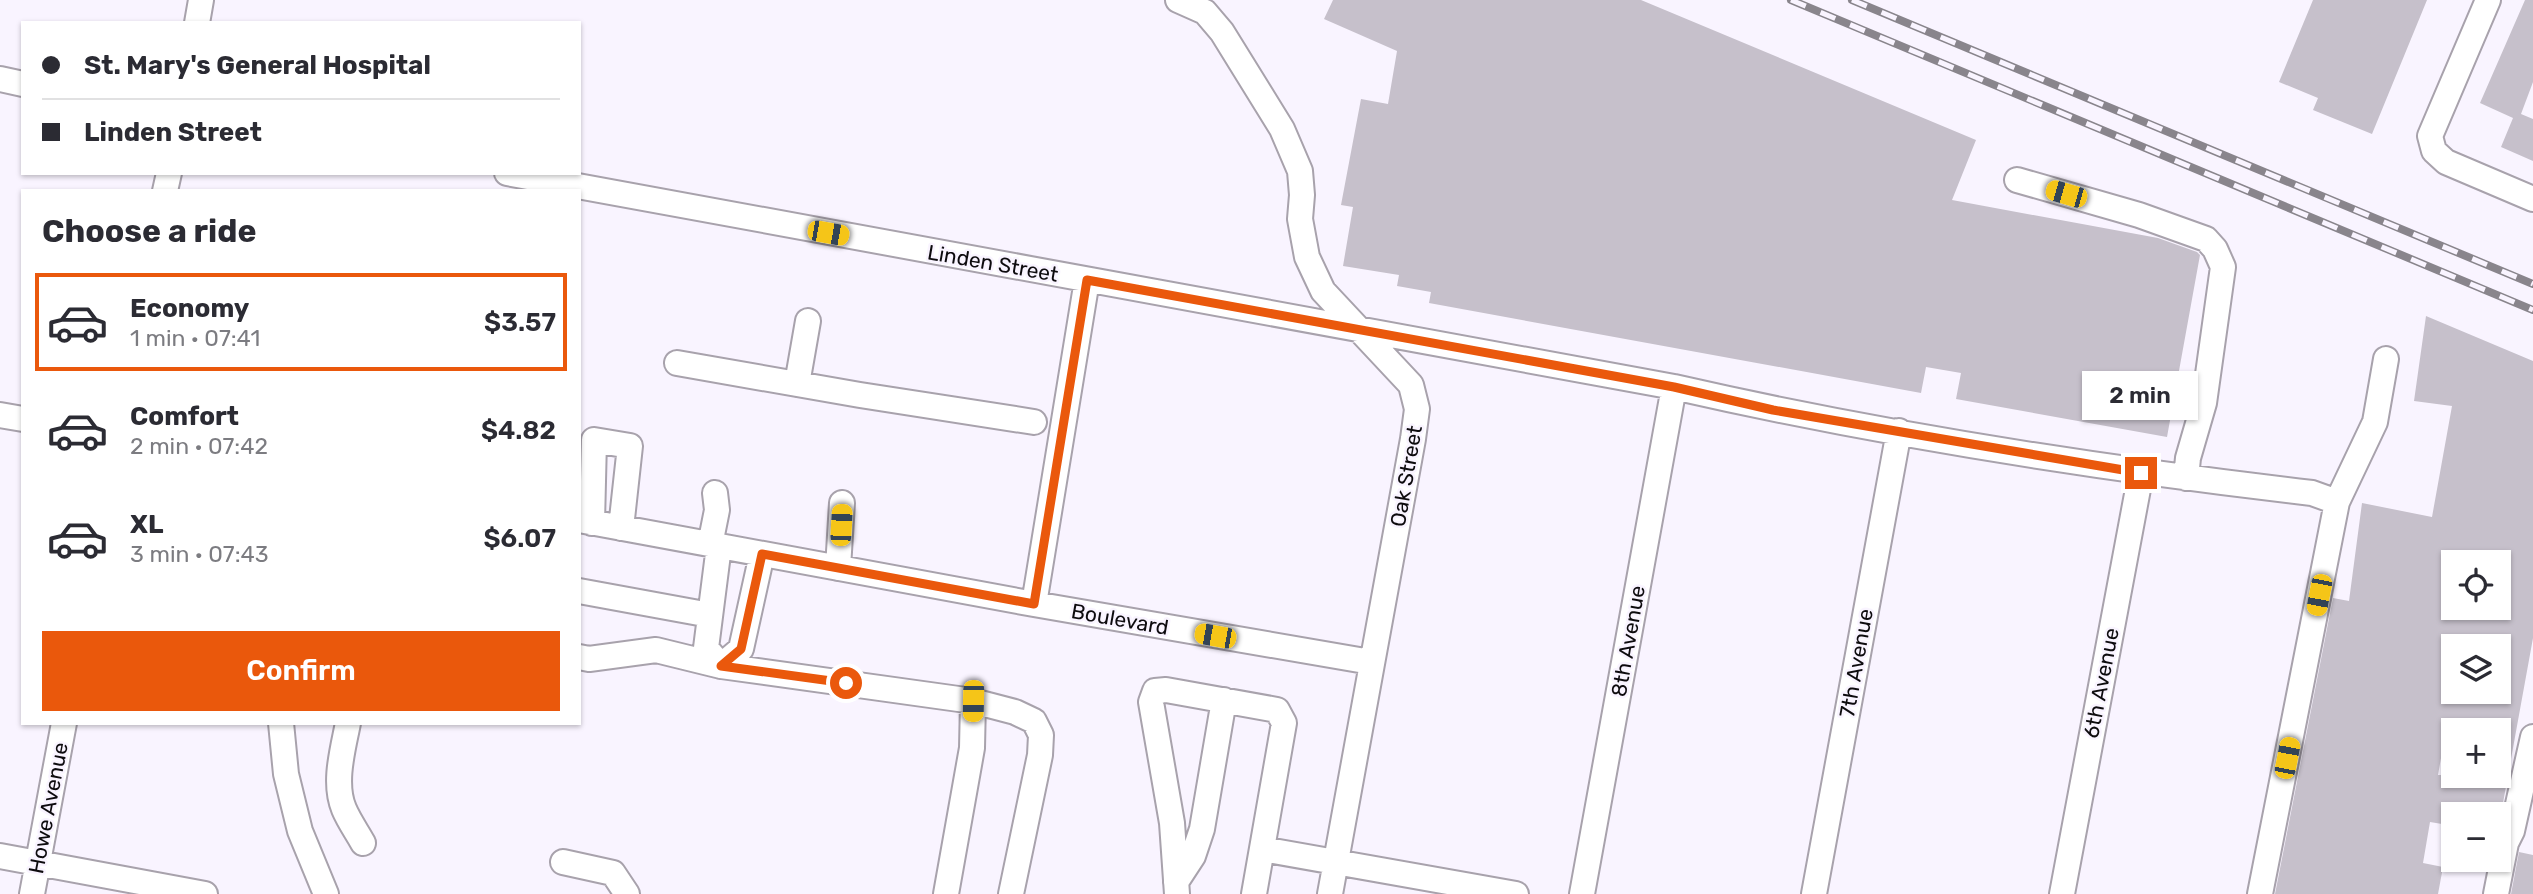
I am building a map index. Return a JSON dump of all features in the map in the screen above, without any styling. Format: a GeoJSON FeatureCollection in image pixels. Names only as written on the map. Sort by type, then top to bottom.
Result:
{"type":"FeatureCollection","features":[{"type":"Feature","properties":{"kind":"street"},"geometry":{"type":"LineString","coordinates":[[197,21],[201,0]]}},
{"type":"Feature","properties":{"kind":"street"},"geometry":{"type":"LineString","coordinates":[[2488,0],[2430,136],[2434,151],[2446,162],[2533,199]]}},
{"type":"Feature","properties":{"kind":"street","name":"Oak Street"},"geometry":{"type":"LineString","coordinates":[[1185,1],[1205,12],[1222,33],[1282,129],[1300,171],[1300,219],[1307,257],[1322,291],[1411,385],[1417,409],[1330,894]]}},
{"type":"Feature","properties":{"kind":"street"},"geometry":{"type":"LineString","coordinates":[[0,79],[21,84]]}},
{"type":"Feature","properties":{"kind":"street","name":"Linden Street"},"geometry":{"type":"LineString","coordinates":[[518,175],[1674,387],[1773,410],[2141,473],[2312,493],[2337,502]]}},
{"type":"Feature","properties":{"kind":"street"},"geometry":{"type":"LineString","coordinates":[[2017,180],[2151,219],[2206,239],[2215,249],[2223,267],[2204,403],[2186,478]]}},
{"type":"Feature","properties":{"kind":"street"},"geometry":{"type":"LineString","coordinates":[[1034,604],[1087,280]]}},
{"type":"Feature","properties":{"kind":"street"},"geometry":{"type":"LineString","coordinates":[[797,384],[808,321]]}},
{"type":"Feature","properties":{"kind":"street"},"geometry":{"type":"LineString","coordinates":[[2260,894],[2337,502],[2375,422],[2386,359]]}},
{"type":"Feature","properties":{"kind":"street"},"geometry":{"type":"LineString","coordinates":[[677,363],[1034,422]]}},
{"type":"Feature","properties":{"kind":"street","name":"8th Avenue"},"geometry":{"type":"LineString","coordinates":[[1581,894],[1674,387]]}},
{"type":"Feature","properties":{"kind":"street"},"geometry":{"type":"LineString","coordinates":[[0,415],[21,419]]}},
{"type":"Feature","properties":{"kind":"street","name":"7th Avenue"},"geometry":{"type":"LineString","coordinates":[[1814,894],[1899,431]]}},
{"type":"Feature","properties":{"kind":"street"},"geometry":{"type":"LineString","coordinates":[[586,522],[594,440],[630,446],[621,528]]}},
{"type":"Feature","properties":{"kind":"street","name":"6th Avenue"},"geometry":{"type":"LineString","coordinates":[[2062,894],[2141,473]]}},
{"type":"Feature","properties":{"kind":"street"},"geometry":{"type":"LineString","coordinates":[[715,493],[715,545],[706,648],[721,666]]}},
{"type":"Feature","properties":{"kind":"street"},"geometry":{"type":"LineString","coordinates":[[838,568],[842,503]]}},
{"type":"Feature","properties":{"kind":"street","name":"Boulevard"},"geometry":{"type":"LineString","coordinates":[[586,522],[1371,663]]}},
{"type":"Feature","properties":{"kind":"street"},"geometry":{"type":"LineString","coordinates":[[721,666],[741,649],[762,554]]}},
{"type":"Feature","properties":{"kind":"street"},"geometry":{"type":"LineString","coordinates":[[581,591],[710,615]]}},
{"type":"Feature","properties":{"kind":"street"},"geometry":{"type":"LineString","coordinates":[[581,657],[589,659],[656,650],[721,666],[973,701],[1015,712],[1034,721],[1041,735],[1040,755],[1011,894]]}},
{"type":"Feature","properties":{"kind":"street"},"geometry":{"type":"LineString","coordinates":[[1177,888],[1172,823],[1151,702],[1155,691],[1166,690],[1277,710],[1283,723],[1254,894]]}},
{"type":"Feature","properties":{"kind":"street"},"geometry":{"type":"LineString","coordinates":[[1177,888],[1193,856],[1202,829],[1224,700]]}},
{"type":"Feature","properties":{"kind":"street"},"geometry":{"type":"LineString","coordinates":[[946,894],[972,748],[973,701]]}},
{"type":"Feature","properties":{"kind":"street","name":"Howe Avenue"},"geometry":{"type":"LineString","coordinates":[[32,894],[64,725]]}},
{"type":"Feature","properties":{"kind":"street"},"geometry":{"type":"LineString","coordinates":[[281,725],[286,774],[297,820],[326,894]]}},
{"type":"Feature","properties":{"kind":"street"},"geometry":{"type":"LineString","coordinates":[[348,725],[340,794],[344,810],[363,843]]}},
{"type":"Feature","properties":{"kind":"street"},"geometry":{"type":"LineString","coordinates":[[2496,894],[2533,737]]}},
{"type":"Feature","properties":{"kind":"street"},"geometry":{"type":"LineString","coordinates":[[1262,849],[1516,894]]}},
{"type":"Feature","properties":{"kind":"street"},"geometry":{"type":"LineString","coordinates":[[0,856],[205,894]]}},
{"type":"Feature","properties":{"kind":"street"},"geometry":{"type":"LineString","coordinates":[[563,862],[613,873],[627,894]]}},
{"type":"Feature","properties":{"kind":"building"},"geometry":{"type":"Polygon","coordinates":[[[1333,0],[1641,0],[1976,140],[1952,200],[2158,238],[2197,252],[2200,255],[2167,437],[1956,399],[1961,373],[1926,367],[1921,393],[1429,303],[1431,292],[1397,286],[1399,275],[1343,266],[1353,207],[1341,205],[1361,99],[1388,104],[1397,51],[1324,19],[1333,0]]]}},
{"type":"Feature","properties":{"kind":"building"},"geometry":{"type":"Polygon","coordinates":[[[2313,0],[2427,0],[2372,134],[2313,110],[2318,98],[2279,82],[2313,0]]]}},
{"type":"Feature","properties":{"kind":"building"},"geometry":{"type":"Polygon","coordinates":[[[2525,0],[2533,0],[2533,82],[2521,114],[2533,119],[2533,161],[2501,147],[2513,118],[2480,103],[2525,0]]]}},
{"type":"Feature","properties":{"kind":"building"},"geometry":{"type":"Polygon","coordinates":[[[2426,316],[2533,361],[2533,638],[2511,759],[2511,718],[2441,718],[2441,758],[2438,775],[2441,775],[2441,788],[2506,788],[2503,802],[2441,802],[2441,824],[2430,822],[2423,863],[2441,867],[2438,894],[2275,894],[2333,598],[2349,601],[2362,503],[2432,517],[2452,406],[2414,401],[2426,316]]]}},
{"type":"Feature","properties":{"kind":"building"},"geometry":{"type":"Polygon","coordinates":[[[2519,852],[2533,855],[2533,894],[2511,894],[2519,852]]]}},
{"type":"Feature","properties":{"kind":"railway"},"geometry":{"type":"LineString","coordinates":[[1791,0],[2533,310]]}},
{"type":"Feature","properties":{"kind":"railway"},"geometry":{"type":"LineString","coordinates":[[1852,0],[2533,284]]}},
{"type":"Feature","properties":{"kind":"route"},"geometry":{"type":"LineString","coordinates":[[846,683],[721,666],[741,649],[762,554],[1034,604],[1087,280],[1674,387],[1773,410],[2141,473]]}}]}
